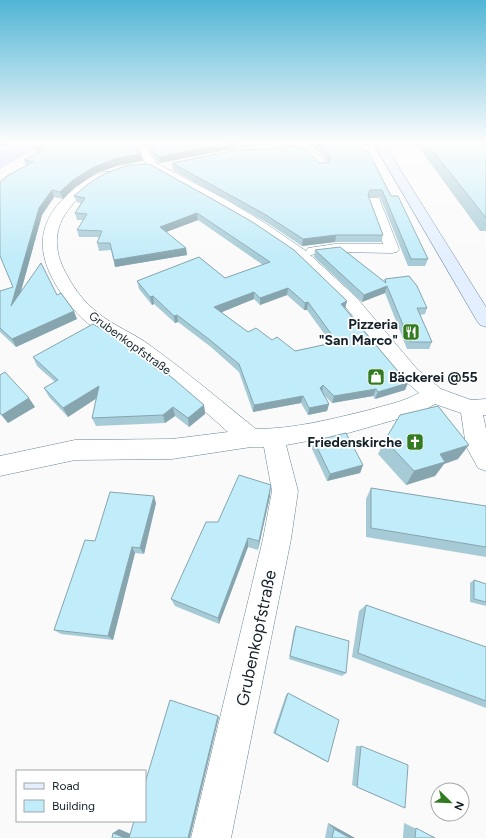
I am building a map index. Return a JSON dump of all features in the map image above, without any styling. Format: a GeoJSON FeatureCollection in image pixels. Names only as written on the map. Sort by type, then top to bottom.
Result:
{"type":"FeatureCollection","features":[{"type":"Feature","properties":{"kind":"street","name":"Grubenkopfstraße"},"geometry":{"type":"LineString","coordinates":[[94,181],[89,183],[70,199],[55,220],[50,232],[49,246],[60,276],[69,293],[88,313],[158,361],[262,438],[285,491],[278,539],[211,838]]}},
{"type":"Feature","properties":{"kind":"street"},"geometry":{"type":"LineString","coordinates":[[187,181],[260,226],[299,253],[350,301],[410,374],[434,395],[478,407],[478,446],[486,461]]}},
{"type":"Feature","properties":{"kind":"street"},"geometry":{"type":"LineString","coordinates":[[402,181],[486,321]]}},
{"type":"Feature","properties":{"kind":"street"},"geometry":{"type":"LineString","coordinates":[[299,253],[335,248],[392,249],[374,201]]}},
{"type":"Feature","properties":{"kind":"street"},"geometry":{"type":"LineString","coordinates":[[0,466],[75,450],[172,449],[262,438],[341,426],[411,407],[434,395]]}},
{"type":"Feature","properties":{"kind":"building"},"geometry":{"type":"Polygon","coordinates":[[[72,181],[60,192],[52,190],[39,208],[11,306],[41,263],[57,295],[61,293],[74,311],[12,339],[0,328],[0,291],[13,287],[0,256],[0,182],[72,181]]]}},
{"type":"Feature","properties":{"kind":"building"},"geometry":{"type":"Polygon","coordinates":[[[93,181],[180,181],[254,223],[294,250],[347,301],[341,304],[408,383],[378,392],[376,389],[334,396],[323,385],[320,388],[329,404],[309,408],[303,396],[254,405],[239,364],[177,315],[174,316],[153,296],[150,297],[137,281],[199,257],[225,278],[270,262],[197,213],[160,227],[186,248],[114,260],[110,243],[97,243],[102,231],[77,230],[87,214],[75,213],[85,198],[74,196],[93,181]],[[288,288],[260,298],[254,292],[214,307],[248,332],[256,328],[272,340],[277,337],[295,351],[337,342],[308,302],[305,303],[288,288]]]}},
{"type":"Feature","properties":{"kind":"building"},"geometry":{"type":"Polygon","coordinates":[[[205,181],[383,181],[391,196],[398,196],[428,259],[411,259],[382,190],[370,190],[368,195],[383,235],[336,235],[303,239],[266,215],[205,181]]]}},
{"type":"Feature","properties":{"kind":"building"},"geometry":{"type":"Polygon","coordinates":[[[457,181],[486,181],[486,218],[457,181]]]}},
{"type":"Feature","properties":{"kind":"building"},"geometry":{"type":"Polygon","coordinates":[[[340,247],[386,283],[385,279],[409,276],[417,286],[427,308],[417,308],[432,342],[410,342],[387,286],[364,295],[315,250],[340,247]]]}},
{"type":"Feature","properties":{"kind":"building"},"geometry":{"type":"Polygon","coordinates":[[[93,324],[131,346],[157,370],[159,368],[169,375],[204,405],[188,418],[173,407],[163,415],[92,418],[99,386],[63,408],[44,388],[58,380],[33,357],[93,324]]]}},
{"type":"Feature","properties":{"kind":"building"},"geometry":{"type":"Polygon","coordinates":[[[5,372],[29,398],[2,415],[0,413],[0,375],[5,372]]]}},
{"type":"Feature","properties":{"kind":"building","name":"Friedenskirche"},"geometry":{"type":"Polygon","coordinates":[[[438,406],[469,445],[440,454],[445,462],[414,471],[385,440],[400,415],[438,406]]]}},
{"type":"Feature","properties":{"kind":"building"},"geometry":{"type":"Polygon","coordinates":[[[346,433],[363,465],[330,474],[314,441],[346,433]]]}},
{"type":"Feature","properties":{"kind":"building"},"geometry":{"type":"Polygon","coordinates":[[[239,475],[271,485],[259,541],[248,538],[218,618],[171,599],[206,522],[218,522],[239,475]]]}},
{"type":"Feature","properties":{"kind":"building"},"geometry":{"type":"Polygon","coordinates":[[[371,488],[486,506],[486,547],[371,528],[371,488]]]}},
{"type":"Feature","properties":{"kind":"building"},"geometry":{"type":"Polygon","coordinates":[[[110,492],[154,496],[140,548],[132,547],[108,636],[54,630],[85,540],[95,541],[110,492]]]}},
{"type":"Feature","properties":{"kind":"building"},"geometry":{"type":"Polygon","coordinates":[[[474,580],[486,584],[486,602],[474,599],[474,580]]]}},
{"type":"Feature","properties":{"kind":"building"},"geometry":{"type":"Polygon","coordinates":[[[366,605],[486,647],[486,701],[358,653],[366,605]]]}},
{"type":"Feature","properties":{"kind":"building"},"geometry":{"type":"Polygon","coordinates":[[[296,626],[349,641],[346,673],[290,656],[296,626]]]}},
{"type":"Feature","properties":{"kind":"building"},"geometry":{"type":"Polygon","coordinates":[[[288,693],[339,720],[328,762],[275,733],[288,693]]]}},
{"type":"Feature","properties":{"kind":"building"},"geometry":{"type":"Polygon","coordinates":[[[170,700],[218,716],[188,838],[129,838],[134,822],[146,822],[146,780],[170,700]]]}},
{"type":"Feature","properties":{"kind":"building"},"geometry":{"type":"Polygon","coordinates":[[[361,746],[408,765],[405,808],[357,787],[361,746]]]}},
{"type":"Feature","properties":{"kind":"building"},"geometry":{"type":"Polygon","coordinates":[[[416,828],[435,838],[415,838],[416,828]]]}},
{"type":"Feature","properties":{"kind":"building"},"geometry":{"type":"Polygon","coordinates":[[[334,829],[350,838],[332,838],[334,829]]]}},
{"type":"Feature","properties":{"kind":"building"},"geometry":{"type":"Polygon","coordinates":[[[113,833],[125,838],[112,838],[113,833]]]}},
{"type":"Feature","properties":{"kind":"place","name":"Pizzeria \"San Marco\""},"geometry":{"type":"Point","coordinates":[411,332]}},
{"type":"Feature","properties":{"kind":"place","name":"Bäckerei @55"},"geometry":{"type":"Point","coordinates":[376,377]}},
{"type":"Feature","properties":{"kind":"place","name":"Friedenskirche"},"geometry":{"type":"Point","coordinates":[415,442]}}]}
